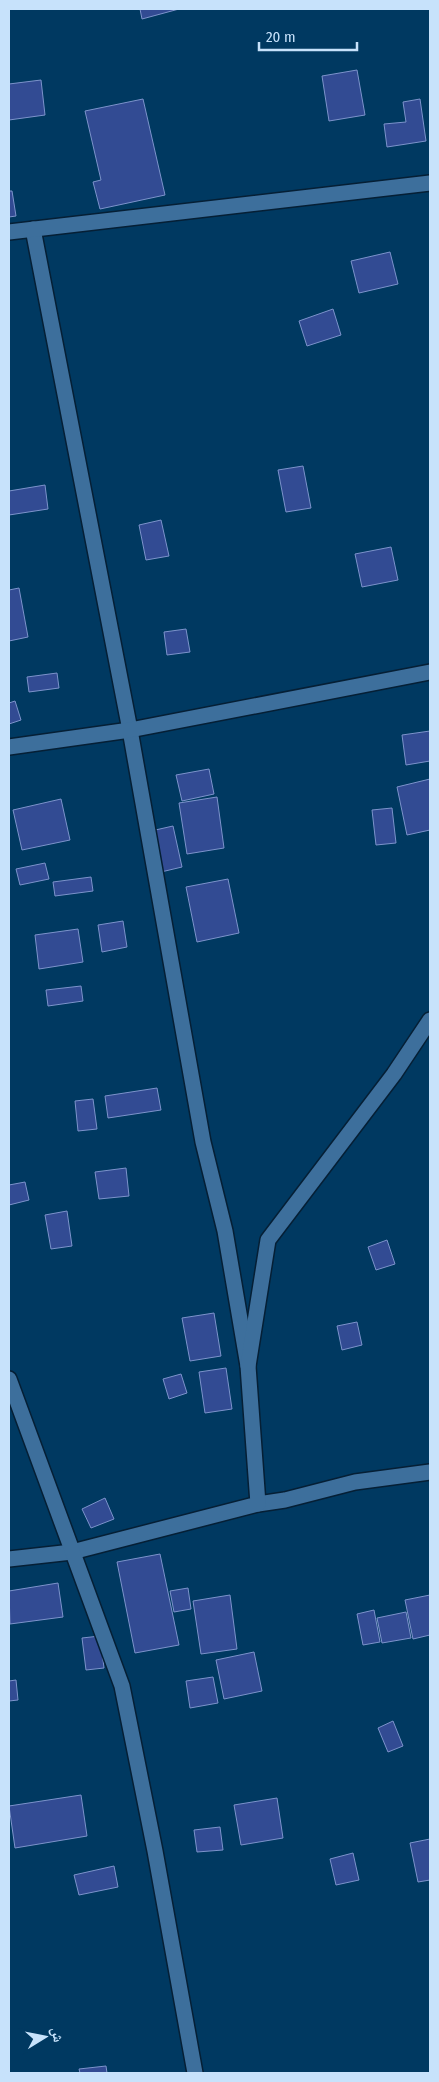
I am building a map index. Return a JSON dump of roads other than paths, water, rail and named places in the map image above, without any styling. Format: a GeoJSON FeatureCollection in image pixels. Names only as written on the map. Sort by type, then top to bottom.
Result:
{"type":"FeatureCollection","features":[{"type":"Feature","properties":{"kind":"street"},"geometry":{"type":"LineString","coordinates":[[9,232],[430,183]]}},
{"type":"Feature","properties":{"kind":"street"},"geometry":{"type":"LineString","coordinates":[[32,229],[130,730],[203,1142],[225,1231],[248,1366],[258,1504]]}},
{"type":"Feature","properties":{"kind":"street"},"geometry":{"type":"LineString","coordinates":[[9,747],[130,730],[430,672]]}},
{"type":"Feature","properties":{"kind":"street"},"geometry":{"type":"LineString","coordinates":[[248,1366],[268,1240],[394,1074],[430,1020]]}},
{"type":"Feature","properties":{"kind":"street"},"geometry":{"type":"LineString","coordinates":[[9,1379],[122,1686],[155,1851],[195,2073]]}},
{"type":"Feature","properties":{"kind":"street"},"geometry":{"type":"LineString","coordinates":[[9,1558],[72,1552],[258,1504],[285,1500],[355,1482],[430,1472]]}}]}
